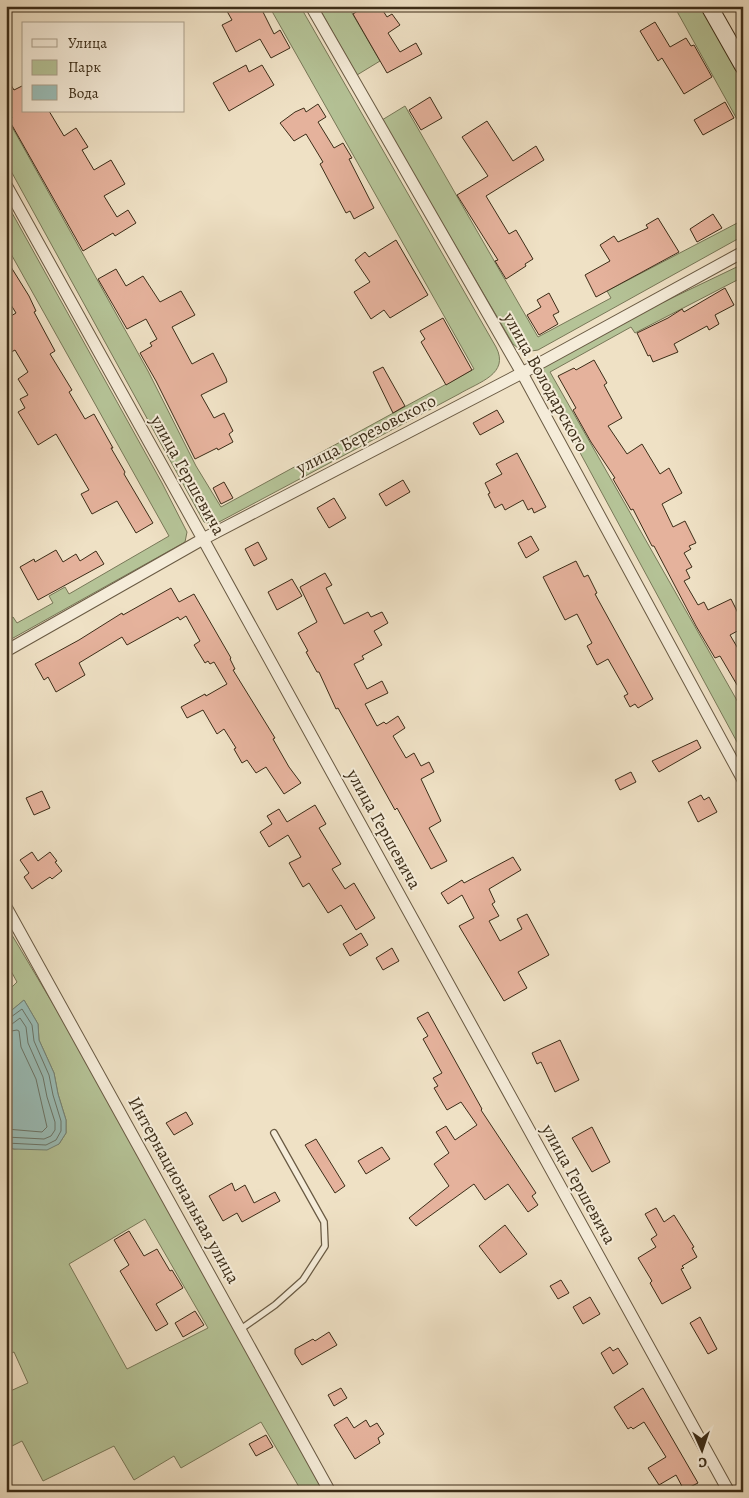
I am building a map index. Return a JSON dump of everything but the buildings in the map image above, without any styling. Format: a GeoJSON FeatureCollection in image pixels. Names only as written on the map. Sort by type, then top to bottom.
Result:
{"type":"FeatureCollection","features":[{"type":"Feature","properties":{"kind":"street","name":"улица Володарского"},"geometry":{"type":"LineString","coordinates":[[311,6],[522,373],[743,780]]}},
{"type":"Feature","properties":{"kind":"street"},"geometry":{"type":"LineString","coordinates":[[709,6],[743,66]]}},
{"type":"Feature","properties":{"kind":"street","name":"улица Гершевича"},"geometry":{"type":"LineString","coordinates":[[6,185],[204,538],[729,1492]]}},
{"type":"Feature","properties":{"kind":"street","name":"улица Березовского"},"geometry":{"type":"LineString","coordinates":[[6,651],[204,538],[522,373],[743,252]]}},
{"type":"Feature","properties":{"kind":"street","name":"Интернациональная улица"},"geometry":{"type":"LineString","coordinates":[[6,907],[330,1492]]}},
{"type":"Feature","properties":{"kind":"lane"},"geometry":{"type":"LineString","coordinates":[[241,1329],[275,1306],[303,1280],[325,1246],[324,1222],[274,1133]]}},
{"type":"Feature","properties":{"kind":"green space"},"geometry":{"type":"Polygon","coordinates":[[[269,6],[300,6],[496,347],[499,364],[496,371],[483,381],[212,524],[204,522],[6,162],[6,116],[148,371],[196,466],[221,507],[474,369],[269,6]]]}},
{"type":"Feature","properties":{"kind":"green space"},"geometry":{"type":"Polygon","coordinates":[[[318,6],[348,6],[380,61],[357,75],[318,6]]]}},
{"type":"Feature","properties":{"kind":"green space"},"geometry":{"type":"Polygon","coordinates":[[[674,6],[700,6],[743,83],[743,130],[674,6]]]}},
{"type":"Feature","properties":{"kind":"green space"},"geometry":{"type":"Polygon","coordinates":[[[405,106],[538,337],[611,298],[607,291],[743,220],[743,236],[538,350],[527,351],[519,349],[513,344],[382,120],[405,106]]]}},
{"type":"Feature","properties":{"kind":"green space"},"geometry":{"type":"Polygon","coordinates":[[[6,202],[162,483],[187,532],[185,542],[6,642],[6,620],[13,617],[17,623],[53,603],[49,596],[65,587],[69,594],[169,536],[6,245],[6,202]]]}},
{"type":"Feature","properties":{"kind":"green space"},"geometry":{"type":"Polygon","coordinates":[[[743,264],[743,277],[635,333],[631,327],[550,372],[743,711],[743,753],[539,377],[539,371],[544,364],[628,319],[743,264]]]}},
{"type":"Feature","properties":{"kind":"green space"},"geometry":{"type":"Polygon","coordinates":[[[6,925],[140,1150],[330,1492],[302,1492],[261,1422],[181,1468],[174,1456],[134,1480],[114,1446],[43,1481],[22,1441],[6,1449],[6,1393],[28,1383],[14,1352],[6,1356],[6,1147],[14,1149],[59,1144],[66,1133],[66,1120],[54,1073],[39,1040],[38,1024],[24,1000],[6,1015],[6,993],[17,982],[6,962],[6,925]],[[145,1219],[69,1264],[127,1369],[208,1328],[145,1219]]]}},
{"type":"Feature","properties":{"kind":"water"},"geometry":{"type":"Polygon","coordinates":[[[24,1000],[38,1024],[39,1040],[54,1073],[66,1120],[66,1133],[59,1144],[47,1150],[6,1147],[6,1015],[24,1000]]]}}]}
